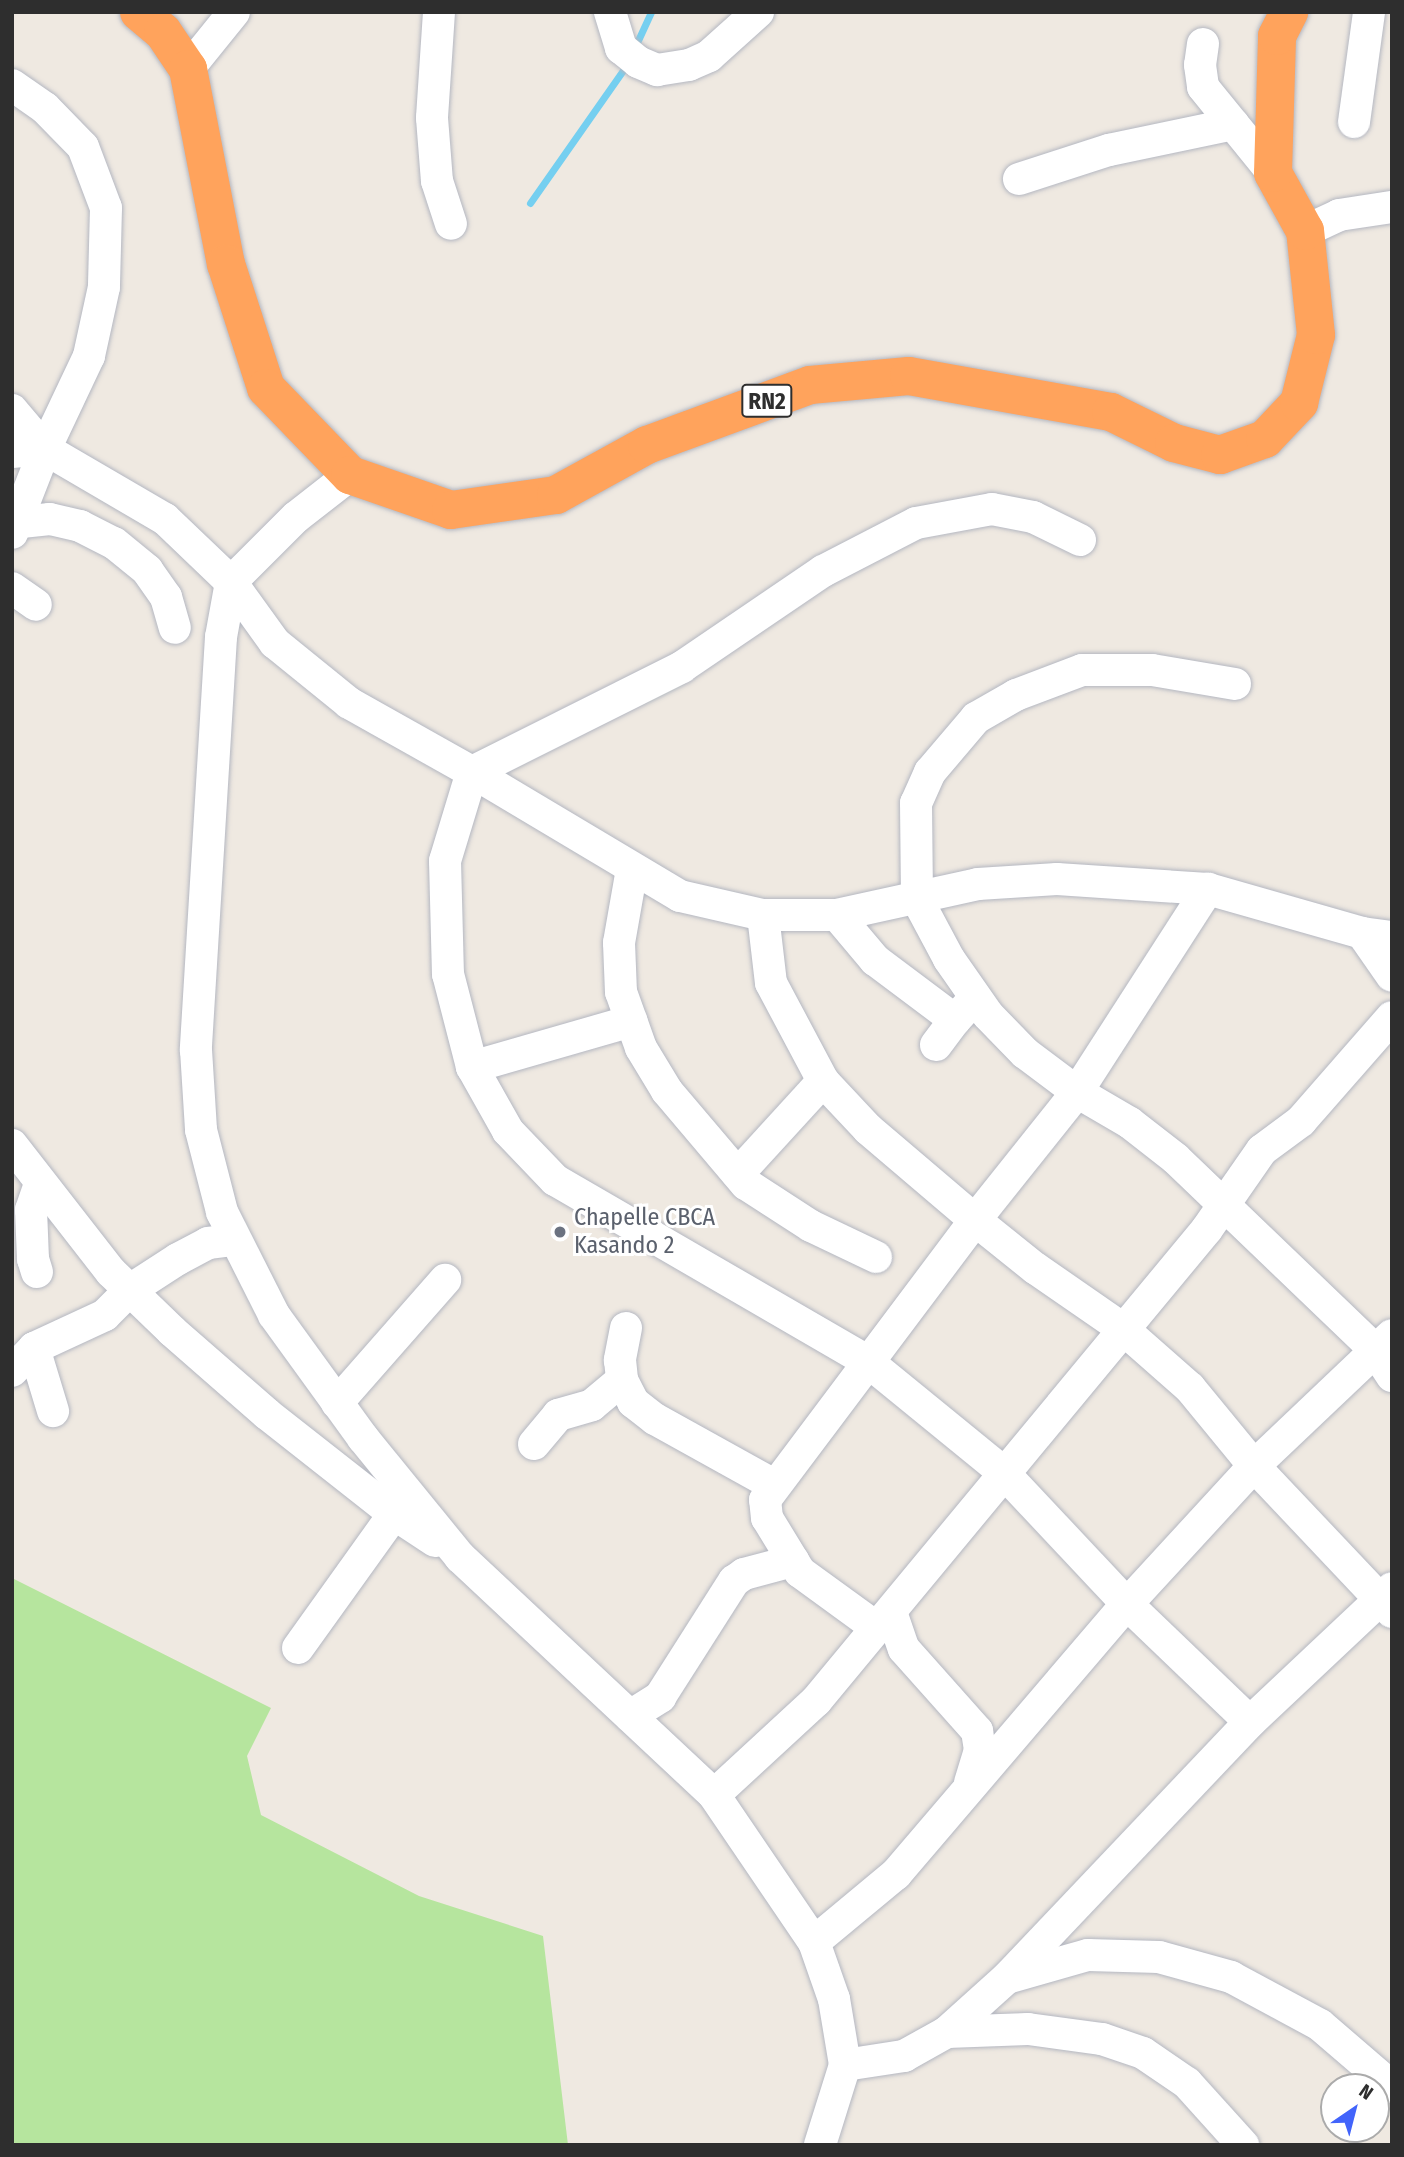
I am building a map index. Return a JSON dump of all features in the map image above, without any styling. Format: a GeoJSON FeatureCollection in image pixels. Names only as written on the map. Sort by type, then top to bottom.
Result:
{"type":"FeatureCollection","features":[{"type":"Feature","properties":{"kind":"highway","name":"RN2"},"geometry":{"type":"LineString","coordinates":[[139,12],[163,32],[188,69],[226,264],[266,388],[350,475],[451,510],[556,495],[647,445],[810,385],[909,376],[1111,412],[1174,443],[1220,455],[1265,439],[1299,403],[1316,335],[1305,231],[1273,173]]}},
{"type":"Feature","properties":{"kind":"highway"},"geometry":{"type":"LineString","coordinates":[[1273,173],[1277,36],[1289,12]]}},
{"type":"Feature","properties":{"kind":"street"},"geometry":{"type":"LineString","coordinates":[[188,69],[234,12]]}},
{"type":"Feature","properties":{"kind":"street"},"geometry":{"type":"LineString","coordinates":[[439,12],[432,118],[437,181],[451,223]]}},
{"type":"Feature","properties":{"kind":"street"},"geometry":{"type":"LineString","coordinates":[[610,12],[629,55],[657,70],[689,65],[709,56],[758,12]]}},
{"type":"Feature","properties":{"kind":"street"},"geometry":{"type":"LineString","coordinates":[[1354,122],[1369,12]]}},
{"type":"Feature","properties":{"kind":"street"},"geometry":{"type":"LineString","coordinates":[[1203,44],[1200,65],[1203,87],[1273,173]]}},
{"type":"Feature","properties":{"kind":"street"},"geometry":{"type":"LineString","coordinates":[[12,85],[45,108],[83,147],[107,208],[104,287],[89,356],[45,449],[13,526]]}},
{"type":"Feature","properties":{"kind":"street"},"geometry":{"type":"LineString","coordinates":[[1019,179],[1109,150],[1233,124]]}},
{"type":"Feature","properties":{"kind":"street"},"geometry":{"type":"LineString","coordinates":[[1305,231],[1339,215],[1392,207]]}},
{"type":"Feature","properties":{"kind":"street"},"geometry":{"type":"LineString","coordinates":[[12,410],[45,449],[165,519],[231,582],[275,643],[349,703],[472,772],[680,897],[763,915],[837,915],[978,884],[1057,879],[1208,889],[1377,935],[1392,976]]}},
{"type":"Feature","properties":{"kind":"street"},"geometry":{"type":"LineString","coordinates":[[12,452],[45,449]]}},
{"type":"Feature","properties":{"kind":"street"},"geometry":{"type":"LineString","coordinates":[[350,475],[296,517],[231,582],[221,637],[196,1049],[201,1130],[222,1212],[274,1315],[337,1403],[460,1557],[714,1795],[814,1942],[834,1999],[845,2064],[820,2145]]}},
{"type":"Feature","properties":{"kind":"street"},"geometry":{"type":"LineString","coordinates":[[1080,540],[1033,517],[992,509],[916,523],[823,570],[682,667],[472,772],[445,861],[448,974],[472,1067],[508,1131],[555,1180],[867,1360],[1003,1472],[1127,1604],[1251,1722]]}},
{"type":"Feature","properties":{"kind":"street"},"geometry":{"type":"LineString","coordinates":[[13,526],[50,519],[80,526],[114,543],[147,570],[160,588],[166,597],[175,628]]}},
{"type":"Feature","properties":{"kind":"street"},"geometry":{"type":"LineString","coordinates":[[965,1009],[949,959],[917,899],[916,803],[930,772],[976,718],[1016,695],[1082,670],[1153,670],[1235,684]]}},
{"type":"Feature","properties":{"kind":"street"},"geometry":{"type":"LineString","coordinates":[[632,869],[619,943],[621,992],[641,1048],[667,1091],[746,1184],[811,1226],[876,1257]]}},
{"type":"Feature","properties":{"kind":"street"},"geometry":{"type":"LineString","coordinates":[[967,1791],[980,1749],[977,1731],[904,1648],[884,1620],[800,1572],[767,1518],[765,1500],[867,1360],[1077,1092],[1208,889]]}},
{"type":"Feature","properties":{"kind":"street"},"geometry":{"type":"LineString","coordinates":[[763,915],[771,983],[823,1081],[868,1129],[975,1220],[1035,1268],[1124,1329],[1191,1388],[1254,1466],[1388,1600],[1251,1722],[1008,1977],[947,2032],[904,2056],[845,2064]]}},
{"type":"Feature","properties":{"kind":"street"},"geometry":{"type":"LineString","coordinates":[[814,1942],[896,1874],[1127,1604],[1254,1466],[1386,1353],[1176,1159],[1130,1124],[1077,1092],[1026,1053],[988,1015],[965,1009],[875,960],[837,915]]}},
{"type":"Feature","properties":{"kind":"street"},"geometry":{"type":"LineString","coordinates":[[936,1045],[965,1009]]}},
{"type":"Feature","properties":{"kind":"street"},"geometry":{"type":"LineString","coordinates":[[714,1795],[816,1701],[1124,1329],[1225,1204],[1262,1150],[1301,1121],[1392,1017]]}},
{"type":"Feature","properties":{"kind":"street"},"geometry":{"type":"LineString","coordinates":[[472,1067],[631,1021]]}},
{"type":"Feature","properties":{"kind":"street"},"geometry":{"type":"LineString","coordinates":[[738,1174],[823,1081]]}},
{"type":"Feature","properties":{"kind":"street"},"geometry":{"type":"LineString","coordinates":[[12,1145],[40,1184],[130,1290],[267,1414],[394,1514],[460,1557]]}},
{"type":"Feature","properties":{"kind":"street"},"geometry":{"type":"LineString","coordinates":[[37,1272],[33,1259],[31,1210],[40,1184]]}},
{"type":"Feature","properties":{"kind":"street"},"geometry":{"type":"LineString","coordinates":[[12,1371],[34,1348],[105,1315],[130,1290],[208,1243],[234,1240]]}},
{"type":"Feature","properties":{"kind":"street"},"geometry":{"type":"LineString","coordinates":[[337,1403],[445,1280]]}},
{"type":"Feature","properties":{"kind":"street"},"geometry":{"type":"LineString","coordinates":[[626,1328],[620,1360],[622,1380],[633,1402],[655,1419],[774,1485]]}},
{"type":"Feature","properties":{"kind":"street"},"geometry":{"type":"LineString","coordinates":[[34,1348],[53,1411]]}},
{"type":"Feature","properties":{"kind":"street"},"geometry":{"type":"LineString","coordinates":[[534,1444],[558,1415],[592,1405],[622,1380]]}},
{"type":"Feature","properties":{"kind":"street"},"geometry":{"type":"LineString","coordinates":[[298,1648],[394,1514]]}},
{"type":"Feature","properties":{"kind":"street"},"geometry":{"type":"LineString","coordinates":[[630,1716],[660,1697],[734,1581],[744,1574],[793,1562]]}},
{"type":"Feature","properties":{"kind":"street"},"geometry":{"type":"LineString","coordinates":[[1008,1977],[1088,1955],[1158,1957],[1231,1977],[1320,2025],[1392,2087]]}},
{"type":"Feature","properties":{"kind":"street"},"geometry":{"type":"LineString","coordinates":[[947,2032],[1028,2029],[1101,2039],[1143,2053],[1187,2083],[1242,2145]]}},
{"type":"Feature","properties":{"kind":"green space"},"geometry":{"type":"Polygon","coordinates":[[[12,1578],[271,1708],[247,1756],[261,1815],[419,1896],[543,1936],[568,2145],[12,2145],[12,1578]]]}},
{"type":"Feature","properties":{"kind":"waterway"},"geometry":{"type":"LineString","coordinates":[[634,49],[651,12]]}},
{"type":"Feature","properties":{"kind":"waterway"},"geometry":{"type":"LineString","coordinates":[[530,203],[628,63]]}},
{"type":"Feature","properties":{"kind":"place","name":"Chapelle CBCA Kasando 2"},"geometry":{"type":"Point","coordinates":[560,1232]}}]}
